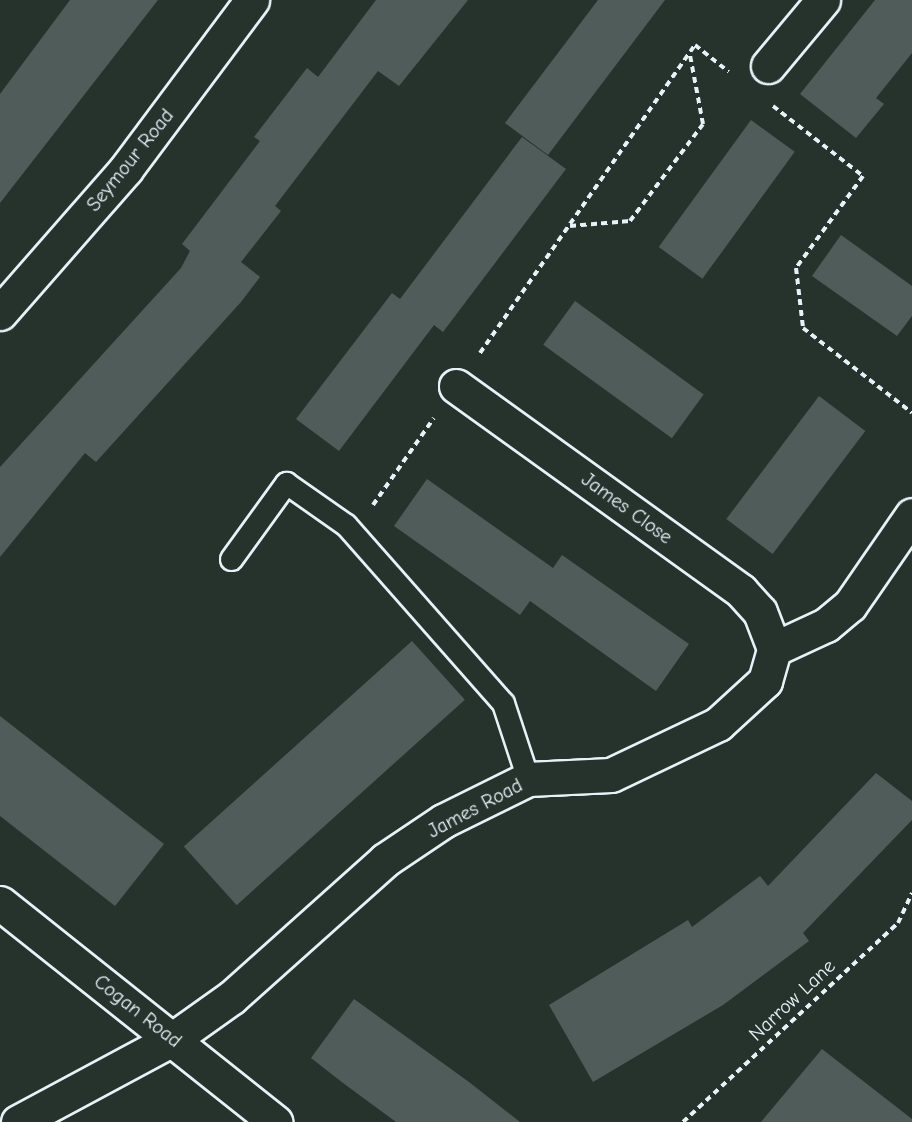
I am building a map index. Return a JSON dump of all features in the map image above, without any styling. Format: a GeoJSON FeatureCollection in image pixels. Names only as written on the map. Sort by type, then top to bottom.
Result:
{"type":"FeatureCollection","features":[{"type":"Feature","properties":{"kind":"street","name":"Seymour Road"},"geometry":{"type":"LineString","coordinates":[[0,313],[126,169],[252,0]]}},
{"type":"Feature","properties":{"kind":"street"},"geometry":{"type":"LineString","coordinates":[[768,66],[823,0]]}},
{"type":"Feature","properties":{"kind":"street","name":"James Close"},"geometry":{"type":"LineString","coordinates":[[456,386],[741,591],[760,612],[774,649]]}},
{"type":"Feature","properties":{"kind":"street"},"geometry":{"type":"LineString","coordinates":[[774,649],[826,626],[849,605],[912,514]]}},
{"type":"Feature","properties":{"kind":"street","name":"James Road"},"geometry":{"type":"LineString","coordinates":[[18,1122],[173,1038],[232,997],[385,860],[443,821],[528,779],[611,775],[718,724],[765,681],[774,649]]}},
{"type":"Feature","properties":{"kind":"street","name":"Cogan Road"},"geometry":{"type":"LineString","coordinates":[[0,903],[173,1038],[275,1122]]}},
{"type":"Feature","properties":{"kind":"lane"},"geometry":{"type":"LineString","coordinates":[[231,559],[286,483],[353,532],[503,704],[528,779]]}},
{"type":"Feature","properties":{"kind":"path"},"geometry":{"type":"LineString","coordinates":[[353,532],[695,45],[732,74]]}},
{"type":"Feature","properties":{"kind":"path"},"geometry":{"type":"LineString","coordinates":[[569,226],[630,221],[703,124],[690,55]]}},
{"type":"Feature","properties":{"kind":"path"},"geometry":{"type":"LineString","coordinates":[[770,103],[863,176],[796,268],[803,328],[912,413]]}},
{"type":"Feature","properties":{"kind":"path","name":"Narrow Lane"},"geometry":{"type":"LineString","coordinates":[[683,1122],[898,923],[912,894]]}},
{"type":"Feature","properties":{"kind":"building"},"geometry":{"type":"Polygon","coordinates":[[[70,0],[158,0],[0,203],[0,94],[70,0]]]}},
{"type":"Feature","properties":{"kind":"building"},"geometry":{"type":"Polygon","coordinates":[[[376,0],[468,0],[399,86],[378,71],[275,206],[281,211],[241,262],[260,277],[241,302],[96,462],[85,453],[0,557],[0,467],[181,268],[190,251],[182,244],[260,141],[254,137],[307,68],[318,77],[376,0]]]}},
{"type":"Feature","properties":{"kind":"building"},"geometry":{"type":"Polygon","coordinates":[[[598,0],[665,0],[548,155],[505,123],[598,0]]]}},
{"type":"Feature","properties":{"kind":"building"},"geometry":{"type":"Polygon","coordinates":[[[875,0],[912,0],[912,53],[876,98],[884,104],[856,138],[800,94],[875,0]]]}},
{"type":"Feature","properties":{"kind":"building"},"geometry":{"type":"Polygon","coordinates":[[[751,120],[795,152],[702,279],[659,247],[751,120]]]}},
{"type":"Feature","properties":{"kind":"building"},"geometry":{"type":"Polygon","coordinates":[[[522,137],[566,169],[443,332],[434,325],[339,451],[296,419],[392,293],[400,299],[522,137]]]}},
{"type":"Feature","properties":{"kind":"building"},"geometry":{"type":"Polygon","coordinates":[[[841,235],[912,286],[912,316],[897,336],[812,276],[841,235]]]}},
{"type":"Feature","properties":{"kind":"building"},"geometry":{"type":"Polygon","coordinates":[[[575,301],[704,394],[672,438],[543,345],[575,301]]]}},
{"type":"Feature","properties":{"kind":"building"},"geometry":{"type":"Polygon","coordinates":[[[819,396],[865,431],[773,554],[726,519],[819,396]]]}},
{"type":"Feature","properties":{"kind":"building"},"geometry":{"type":"Polygon","coordinates":[[[427,479],[553,568],[562,555],[689,644],[656,691],[530,601],[520,615],[394,526],[427,479]]]}},
{"type":"Feature","properties":{"kind":"building"},"geometry":{"type":"Polygon","coordinates":[[[412,641],[465,700],[237,905],[184,846],[412,641]]]}},
{"type":"Feature","properties":{"kind":"building"},"geometry":{"type":"Polygon","coordinates":[[[0,716],[164,844],[115,906],[0,816],[0,716]]]}},
{"type":"Feature","properties":{"kind":"building"},"geometry":{"type":"Polygon","coordinates":[[[876,773],[912,801],[912,820],[803,933],[809,941],[723,1005],[593,1082],[549,1005],[688,920],[692,927],[760,876],[768,886],[876,773]]]}},
{"type":"Feature","properties":{"kind":"building"},"geometry":{"type":"Polygon","coordinates":[[[354,999],[520,1122],[396,1122],[343,1083],[311,1058],[354,999]]]}},
{"type":"Feature","properties":{"kind":"building"},"geometry":{"type":"Polygon","coordinates":[[[822,1049],[912,1119],[912,1122],[761,1122],[822,1049]]]}}]}
